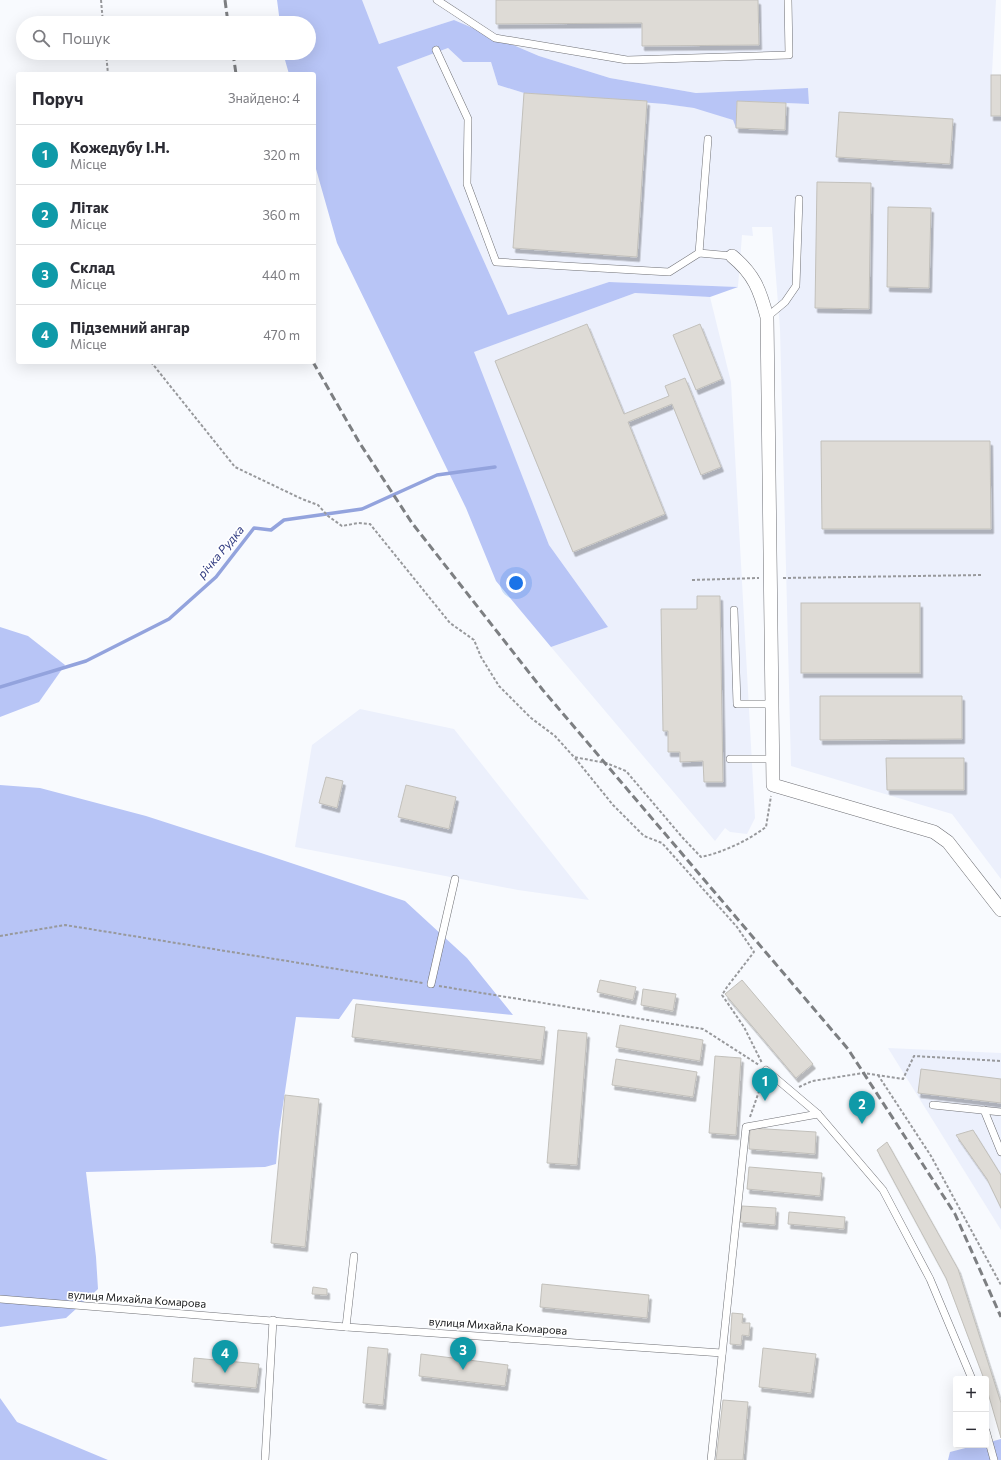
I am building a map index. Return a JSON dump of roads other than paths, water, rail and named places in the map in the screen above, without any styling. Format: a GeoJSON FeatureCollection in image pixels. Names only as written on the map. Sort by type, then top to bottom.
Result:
{"type":"FeatureCollection","features":[{"type":"Feature","properties":{"kind":"street"},"geometry":{"type":"LineString","coordinates":[[732,256],[744,266],[753,278],[763,300],[767,317],[773,785],[934,832],[948,842],[1001,910]]}},
{"type":"Feature","properties":{"kind":"lane"},"geometry":{"type":"LineString","coordinates":[[437,0],[495,38],[627,60],[790,56],[788,0]]}},
{"type":"Feature","properties":{"kind":"lane"},"geometry":{"type":"LineString","coordinates":[[436,50],[468,118],[468,184],[496,262],[669,272],[699,253],[732,256]]}},
{"type":"Feature","properties":{"kind":"lane"},"geometry":{"type":"LineString","coordinates":[[699,253],[708,139]]}},
{"type":"Feature","properties":{"kind":"lane"},"geometry":{"type":"LineString","coordinates":[[767,317],[785,302],[796,286],[799,200]]}},
{"type":"Feature","properties":{"kind":"lane"},"geometry":{"type":"LineString","coordinates":[[734,610],[737,704],[772,704]]}},
{"type":"Feature","properties":{"kind":"lane"},"geometry":{"type":"LineString","coordinates":[[730,759],[772,759]]}},
{"type":"Feature","properties":{"kind":"lane"},"geometry":{"type":"LineString","coordinates":[[431,984],[455,879]]}},
{"type":"Feature","properties":{"kind":"lane"},"geometry":{"type":"LineString","coordinates":[[766,1070],[818,1114],[883,1190],[930,1279],[971,1376]]}},
{"type":"Feature","properties":{"kind":"lane"},"geometry":{"type":"LineString","coordinates":[[933,1105],[1001,1112]]}},
{"type":"Feature","properties":{"kind":"lane"},"geometry":{"type":"LineString","coordinates":[[984,1110],[1001,1152]]}},
{"type":"Feature","properties":{"kind":"lane"},"geometry":{"type":"LineString","coordinates":[[711,1460],[746,1127],[818,1114]]}},
{"type":"Feature","properties":{"kind":"lane"},"geometry":{"type":"LineString","coordinates":[[346,1327],[354,1256]]}},
{"type":"Feature","properties":{"kind":"lane","name":"вулиця Михайла Комарова"},"geometry":{"type":"LineString","coordinates":[[0,1299],[346,1327],[722,1353]]}},
{"type":"Feature","properties":{"kind":"lane"},"geometry":{"type":"LineString","coordinates":[[265,1460],[273,1320]]}},
{"type":"Feature","properties":{"kind":"lane"},"geometry":{"type":"LineString","coordinates":[[989,1442],[994,1460]]}},
{"type":"Feature","properties":{"kind":"waterway","name":"річка Рудка"},"geometry":{"type":"LineString","coordinates":[[0,687],[86,661],[169,619],[216,577],[254,528],[271,530],[284,520],[362,509],[437,475],[495,467]]}},
{"type":"Feature","properties":{"kind":"railway"},"geometry":{"type":"LineString","coordinates":[[225,0],[227,16]]}},
{"type":"Feature","properties":{"kind":"railway"},"geometry":{"type":"LineString","coordinates":[[234,60],[236,72]]}},
{"type":"Feature","properties":{"kind":"railway"},"geometry":{"type":"LineString","coordinates":[[314,364],[359,442],[412,523],[542,689],[848,1049],[955,1214],[1001,1317]]}},
{"type":"Feature","properties":{"kind":"place","name":"Кожедубу І.Н."},"geometry":{"type":"Point","coordinates":[765,1101]}},
{"type":"Feature","properties":{"kind":"place","name":"Літак"},"geometry":{"type":"Point","coordinates":[862,1124]}},
{"type":"Feature","properties":{"kind":"place","name":"Склад"},"geometry":{"type":"Point","coordinates":[463,1370]}},
{"type":"Feature","properties":{"kind":"place","name":"Підземний ангар"},"geometry":{"type":"Point","coordinates":[225,1373]}}]}
